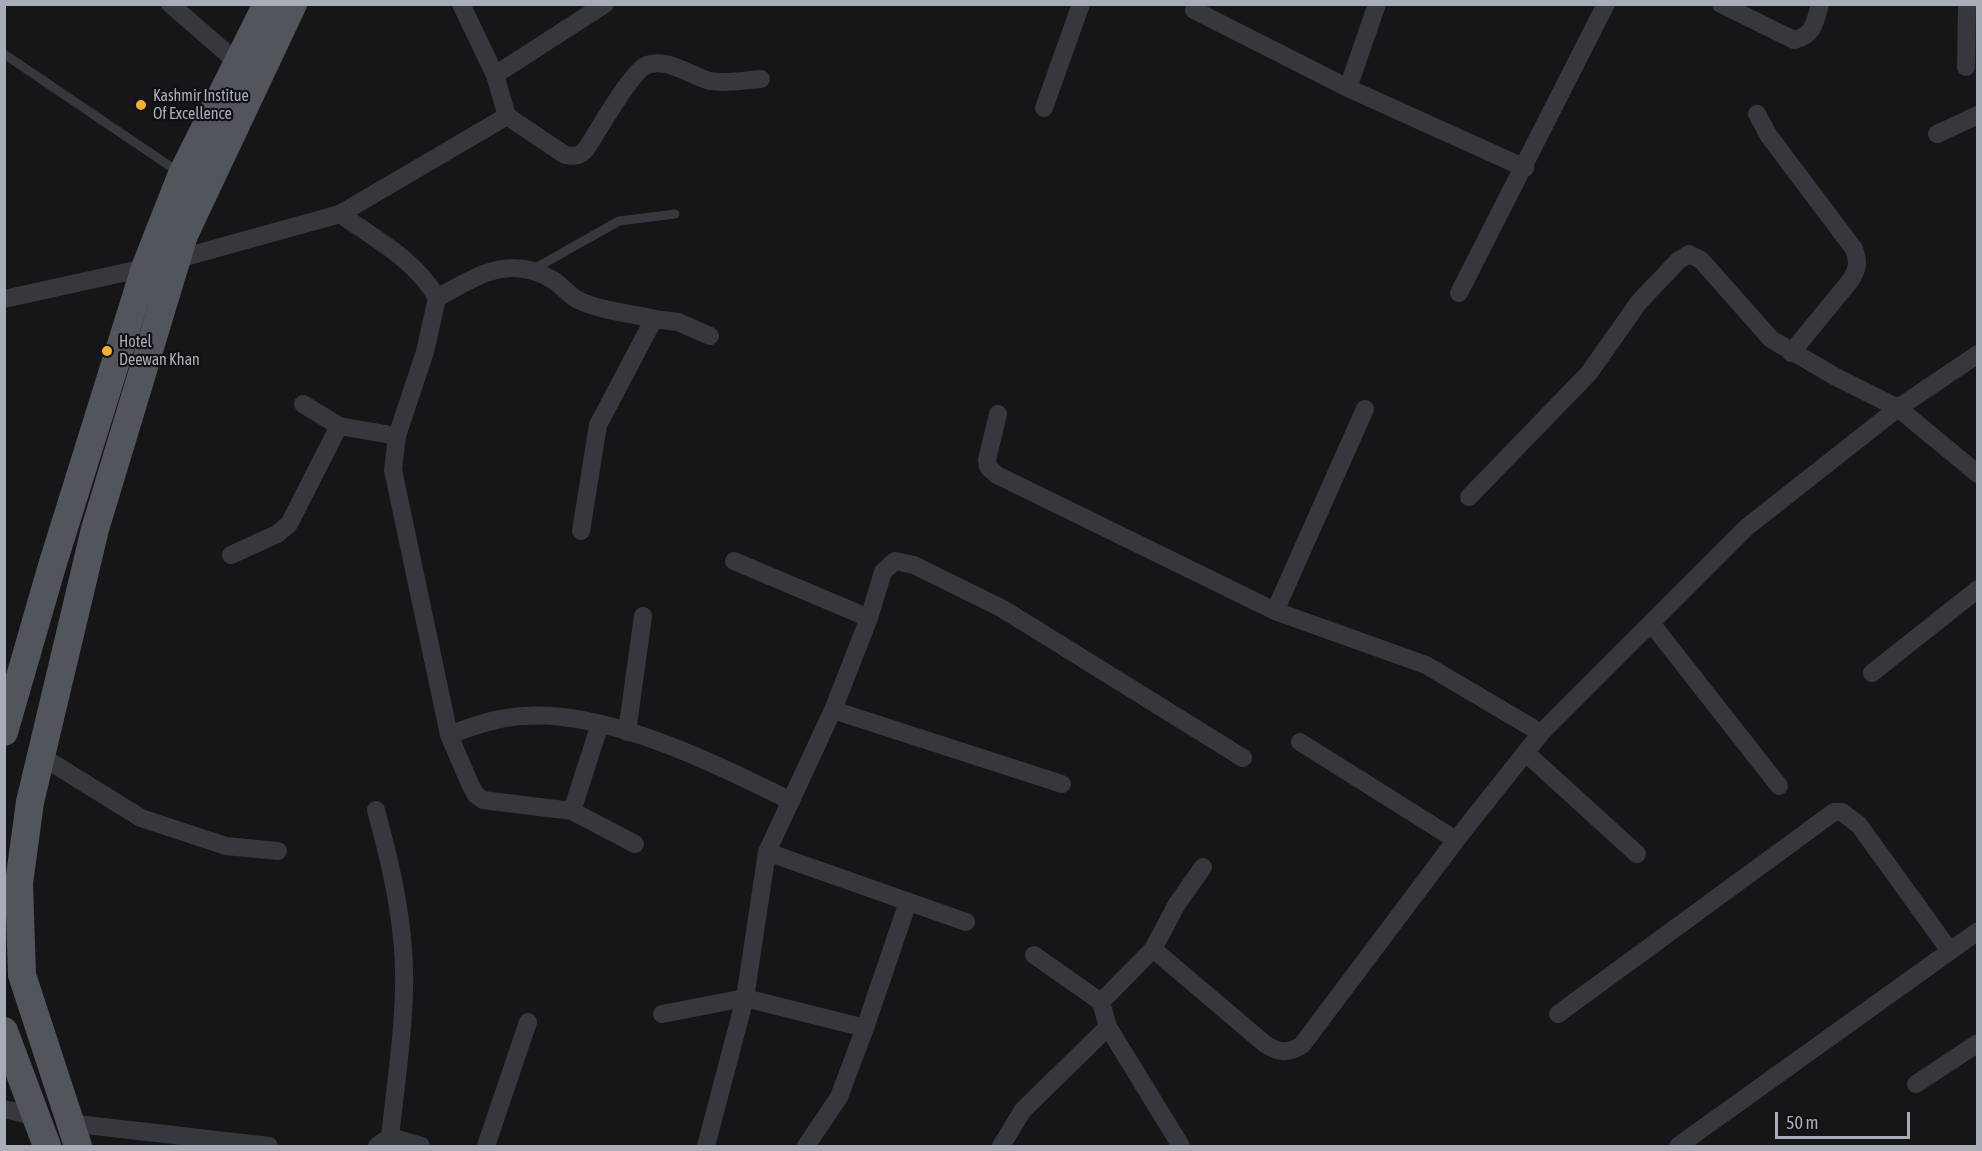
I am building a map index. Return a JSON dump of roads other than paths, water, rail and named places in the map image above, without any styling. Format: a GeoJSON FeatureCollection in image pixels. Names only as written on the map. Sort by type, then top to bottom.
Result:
{"type":"FeatureCollection","features":[{"type":"Feature","properties":{"kind":"main road"},"geometry":{"type":"LineString","coordinates":[[4,732],[9,697],[145,268],[182,174],[267,4]]}},
{"type":"Feature","properties":{"kind":"main road"},"geometry":{"type":"LineString","coordinates":[[74,1135],[22,975],[19,883],[30,802],[95,529],[184,235],[293,4]]}},
{"type":"Feature","properties":{"kind":"main road"},"geometry":{"type":"LineString","coordinates":[[4,1031],[47,1146]]}},
{"type":"Feature","properties":{"kind":"street"},"geometry":{"type":"LineString","coordinates":[[170,4],[237,62]]}},
{"type":"Feature","properties":{"kind":"street"},"geometry":{"type":"LineString","coordinates":[[461,4],[495,75],[507,116],[566,155],[573,157],[580,155],[587,148],[623,92],[647,64],[658,64],[688,71],[710,81],[761,79]]}},
{"type":"Feature","properties":{"kind":"street"},"geometry":{"type":"LineString","coordinates":[[495,75],[605,4]]}},
{"type":"Feature","properties":{"kind":"street"},"geometry":{"type":"LineString","coordinates":[[1044,108],[1081,4]]}},
{"type":"Feature","properties":{"kind":"street"},"geometry":{"type":"LineString","coordinates":[[1348,88],[1377,4]]}},
{"type":"Feature","properties":{"kind":"street"},"geometry":{"type":"LineString","coordinates":[[1459,293],[1525,168],[1606,4]]}},
{"type":"Feature","properties":{"kind":"street"},"geometry":{"type":"LineString","coordinates":[[1721,4],[1794,40],[1804,38],[1814,28],[1820,4]]}},
{"type":"Feature","properties":{"kind":"street"},"geometry":{"type":"LineString","coordinates":[[1966,68],[1967,4]]}},
{"type":"Feature","properties":{"kind":"street"},"geometry":{"type":"LineString","coordinates":[[1194,10],[1348,88],[1525,168]]}},
{"type":"Feature","properties":{"kind":"street"},"geometry":{"type":"LineString","coordinates":[[1757,114],[1769,136],[1854,249],[1858,260],[1856,272],[1850,281],[1791,353]]}},
{"type":"Feature","properties":{"kind":"street"},"geometry":{"type":"LineString","coordinates":[[1937,134],[1977,115]]}},
{"type":"Feature","properties":{"kind":"street"},"geometry":{"type":"LineString","coordinates":[[4,299],[145,268],[340,214],[507,116]]}},
{"type":"Feature","properties":{"kind":"street"},"geometry":{"type":"LineString","coordinates":[[340,214],[410,264],[427,280],[437,298],[425,352],[397,436],[393,470],[449,735],[470,784],[476,795],[483,800],[572,811],[635,844]]}},
{"type":"Feature","properties":{"kind":"street"},"geometry":{"type":"LineString","coordinates":[[1469,497],[1589,374],[1639,302],[1684,255],[1689,254],[1701,260],[1765,332],[1791,353],[1898,408],[1977,474]]}},
{"type":"Feature","properties":{"kind":"street"},"geometry":{"type":"LineString","coordinates":[[437,298],[497,268],[531,271],[552,280],[576,299],[588,304],[678,322],[710,336]]}},
{"type":"Feature","properties":{"kind":"street"},"geometry":{"type":"LineString","coordinates":[[581,531],[598,425],[654,319]]}},
{"type":"Feature","properties":{"kind":"street"},"geometry":{"type":"LineString","coordinates":[[1153,949],[1278,1052],[1291,1052],[1302,1045],[1456,840],[1541,733],[1747,527],[1898,408],[1977,354]]}},
{"type":"Feature","properties":{"kind":"street"},"geometry":{"type":"LineString","coordinates":[[303,404],[339,426],[397,436]]}},
{"type":"Feature","properties":{"kind":"street"},"geometry":{"type":"LineString","coordinates":[[1275,610],[1365,409]]}},
{"type":"Feature","properties":{"kind":"street"},"geometry":{"type":"LineString","coordinates":[[998,414],[987,460],[991,471],[1275,610],[1426,665],[1541,733]]}},
{"type":"Feature","properties":{"kind":"street"},"geometry":{"type":"LineString","coordinates":[[231,555],[277,534],[288,524],[339,426]]}},
{"type":"Feature","properties":{"kind":"street"},"geometry":{"type":"LineString","coordinates":[[734,561],[869,618]]}},
{"type":"Feature","properties":{"kind":"street"},"geometry":{"type":"LineString","coordinates":[[706,1146],[745,998],[767,852],[833,710],[869,618],[883,572],[895,561],[903,561],[1003,609],[1243,758]]}},
{"type":"Feature","properties":{"kind":"street"},"geometry":{"type":"LineString","coordinates":[[1872,673],[1977,589]]}},
{"type":"Feature","properties":{"kind":"street"},"geometry":{"type":"LineString","coordinates":[[627,732],[643,616]]}},
{"type":"Feature","properties":{"kind":"street"},"geometry":{"type":"LineString","coordinates":[[1651,623],[1779,786]]}},
{"type":"Feature","properties":{"kind":"street"},"geometry":{"type":"LineString","coordinates":[[833,710],[1062,784]]}},
{"type":"Feature","properties":{"kind":"street"},"geometry":{"type":"LineString","coordinates":[[449,735],[487,722],[523,716],[567,716],[627,732],[724,768],[791,801]]}},
{"type":"Feature","properties":{"kind":"street"},"geometry":{"type":"LineString","coordinates":[[572,811],[600,724]]}},
{"type":"Feature","properties":{"kind":"street"},"geometry":{"type":"LineString","coordinates":[[1300,742],[1456,840]]}},
{"type":"Feature","properties":{"kind":"street"},"geometry":{"type":"LineString","coordinates":[[1526,753],[1637,854]]}},
{"type":"Feature","properties":{"kind":"street"},"geometry":{"type":"LineString","coordinates":[[41,756],[141,818],[226,846],[278,851]]}},
{"type":"Feature","properties":{"kind":"street"},"geometry":{"type":"LineString","coordinates":[[376,810],[394,876],[404,953],[404,992],[383,1142],[421,1146]]}},
{"type":"Feature","properties":{"kind":"street"},"geometry":{"type":"LineString","coordinates":[[1558,1014],[1834,813],[1842,812],[1859,825],[1950,951]]}},
{"type":"Feature","properties":{"kind":"street"},"geometry":{"type":"LineString","coordinates":[[767,852],[966,922]]}},
{"type":"Feature","properties":{"kind":"street"},"geometry":{"type":"LineString","coordinates":[[1101,1002],[1153,949],[1177,904],[1203,867]]}},
{"type":"Feature","properties":{"kind":"street"},"geometry":{"type":"LineString","coordinates":[[806,1146],[839,1096],[908,902]]}},
{"type":"Feature","properties":{"kind":"street"},"geometry":{"type":"LineString","coordinates":[[1678,1146],[1977,931]]}},
{"type":"Feature","properties":{"kind":"street"},"geometry":{"type":"LineString","coordinates":[[1034,955],[1101,1002],[1108,1027],[1180,1146]]}},
{"type":"Feature","properties":{"kind":"street"},"geometry":{"type":"LineString","coordinates":[[662,1014],[745,998],[865,1028]]}},
{"type":"Feature","properties":{"kind":"street"},"geometry":{"type":"LineString","coordinates":[[486,1146],[528,1022]]}},
{"type":"Feature","properties":{"kind":"street"},"geometry":{"type":"LineString","coordinates":[[1001,1146],[1023,1110],[1108,1027]]}},
{"type":"Feature","properties":{"kind":"street"},"geometry":{"type":"LineString","coordinates":[[1916,1084],[1977,1042]]}},
{"type":"Feature","properties":{"kind":"street"},"geometry":{"type":"LineString","coordinates":[[4,1109],[37,1117]]}},
{"type":"Feature","properties":{"kind":"street"},"geometry":{"type":"LineString","coordinates":[[74,1135],[269,1146]]}},
{"type":"Feature","properties":{"kind":"lane"},"geometry":{"type":"LineString","coordinates":[[4,54],[182,174]]}},
{"type":"Feature","properties":{"kind":"lane"},"geometry":{"type":"LineString","coordinates":[[531,271],[619,221],[675,214]]}},
{"type":"Feature","properties":{"kind":"place","name":"Kashmir Institue Of Excellence"},"geometry":{"type":"Point","coordinates":[141,105]}},
{"type":"Feature","properties":{"kind":"place","name":"Hotel Deewan Khan"},"geometry":{"type":"Point","coordinates":[107,351]}}]}
